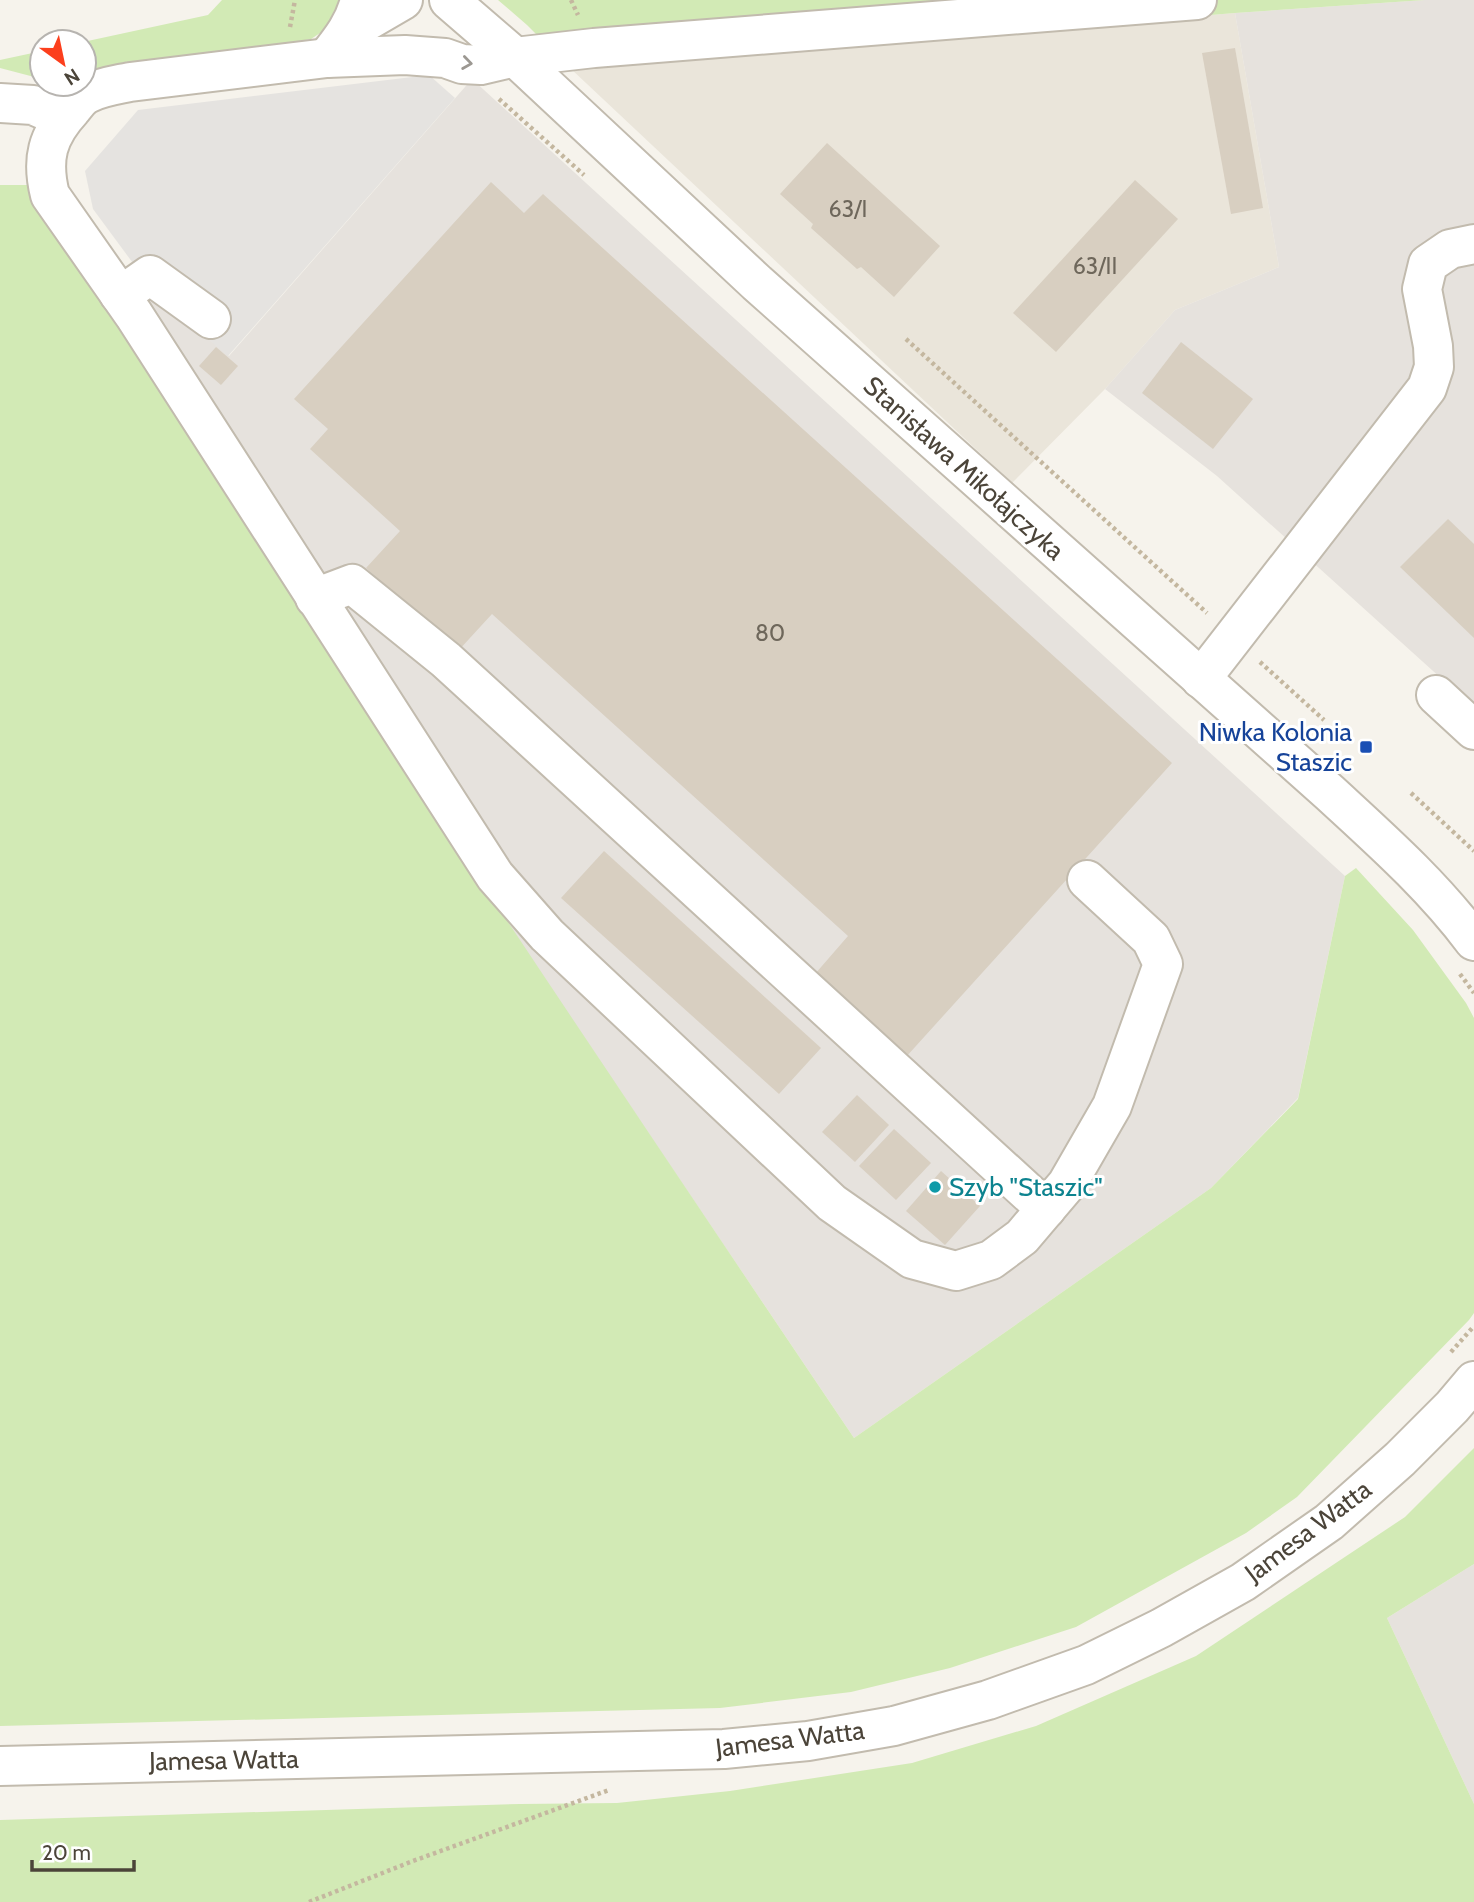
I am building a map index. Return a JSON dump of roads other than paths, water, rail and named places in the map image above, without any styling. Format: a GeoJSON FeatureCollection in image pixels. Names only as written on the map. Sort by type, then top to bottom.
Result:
{"type":"FeatureCollection","features":[{"type":"Feature","properties":{"kind":"street"},"geometry":{"type":"LineString","coordinates":[[403,0],[345,30],[85,94],[59,123],[50,140],[45,176],[50,195],[119,294],[495,876],[547,935],[832,1203],[912,1259],[956,1271],[991,1260],[1022,1237],[1067,1184],[1112,1106],[1163,964],[1151,939],[1087,880]]}},
{"type":"Feature","properties":{"kind":"street"},"geometry":{"type":"LineString","coordinates":[[405,55],[435,24],[449,0]]}},
{"type":"Feature","properties":{"kind":"street","name":"Stanisława Mikołajczyka"},"geometry":{"type":"LineString","coordinates":[[449,0],[515,57],[757,284],[1410,867],[1463,902],[1474,941]]}},
{"type":"Feature","properties":{"kind":"street"},"geometry":{"type":"LineString","coordinates":[[345,30],[405,55],[445,58],[462,64],[481,65],[515,57],[594,48],[1197,0]]}},
{"type":"Feature","properties":{"kind":"street"},"geometry":{"type":"LineString","coordinates":[[0,103],[33,105],[63,118]]}},
{"type":"Feature","properties":{"kind":"street"},"geometry":{"type":"LineString","coordinates":[[1201,678],[1427,388],[1434,367],[1433,346],[1422,289],[1428,264],[1450,249],[1474,244]]}},
{"type":"Feature","properties":{"kind":"street"},"geometry":{"type":"LineString","coordinates":[[119,294],[150,275],[211,319]]}},
{"type":"Feature","properties":{"kind":"street"},"geometry":{"type":"LineString","coordinates":[[315,598],[352,584],[446,660],[1046,1209]]}},
{"type":"Feature","properties":{"kind":"street"},"geometry":{"type":"LineString","coordinates":[[1436,695],[1474,730]]}},
{"type":"Feature","properties":{"kind":"street","name":"Jamesa Watta"},"geometry":{"type":"LineString","coordinates":[[0,1766],[724,1749],[808,1741],[894,1726],[988,1700],[1086,1665],[1161,1628],[1231,1588],[1329,1522],[1400,1459],[1467,1405]]}},
{"type":"Feature","properties":{"kind":"place","name":"Niwka Kolonia Staszic"},"geometry":{"type":"Point","coordinates":[1366,747]}},
{"type":"Feature","properties":{"kind":"place","name":"Szyb \"Staszic\""},"geometry":{"type":"Point","coordinates":[935,1187]}}]}
